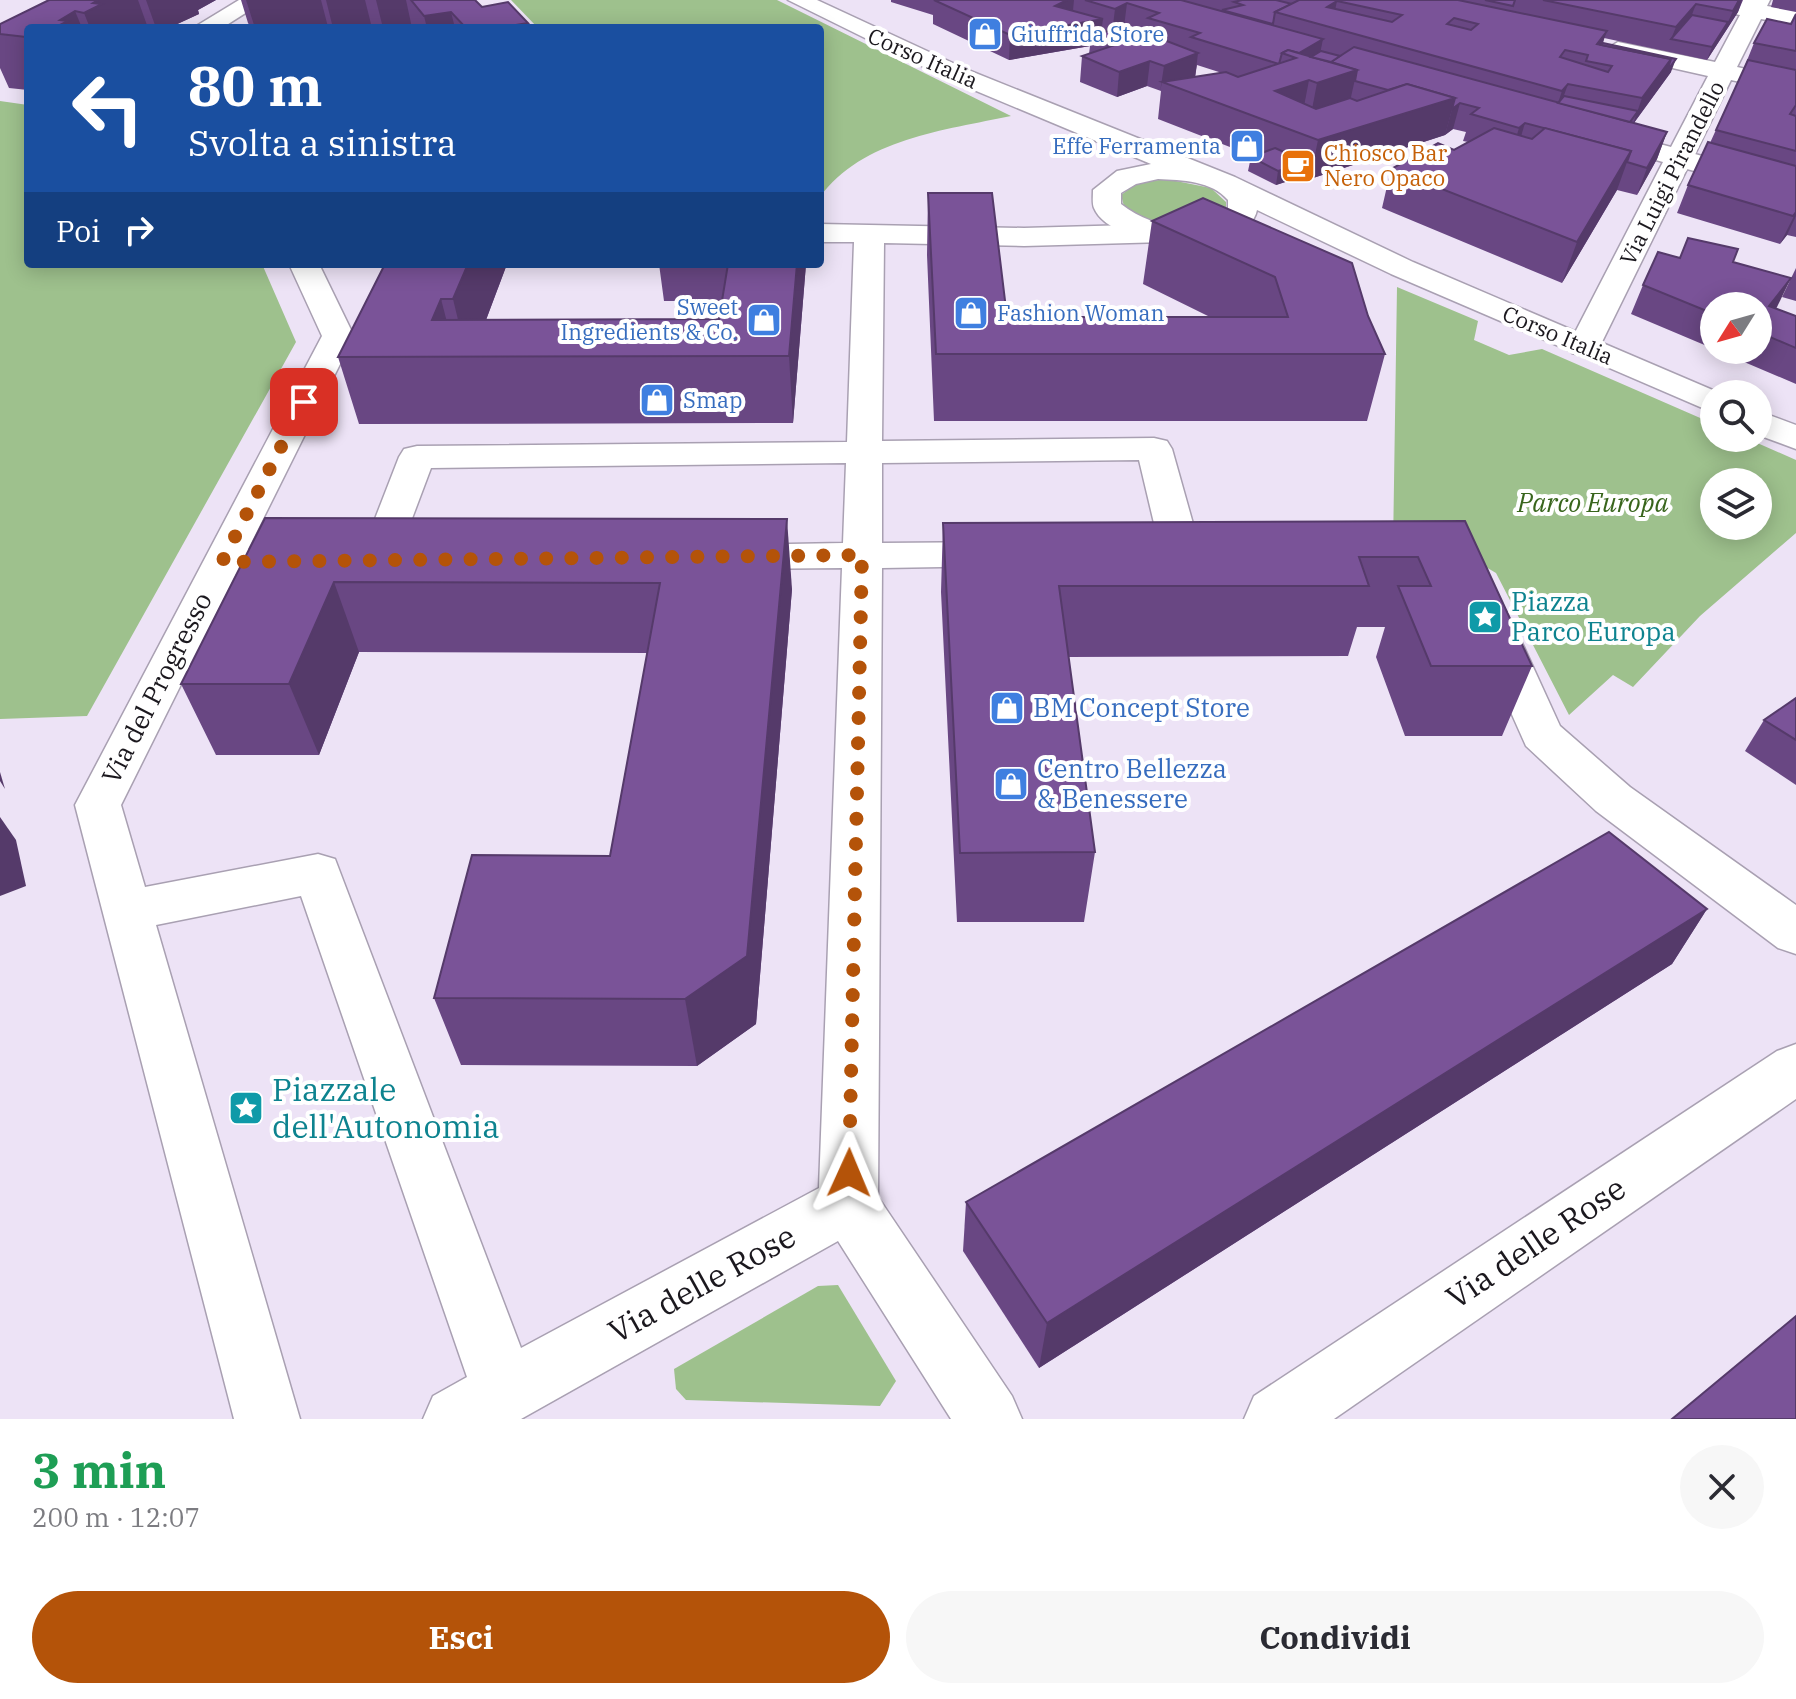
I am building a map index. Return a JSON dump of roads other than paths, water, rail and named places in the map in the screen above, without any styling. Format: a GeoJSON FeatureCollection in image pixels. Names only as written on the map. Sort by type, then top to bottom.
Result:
{"type":"FeatureCollection","features":[{"type":"Feature","properties":{"kind":"street"},"geometry":{"type":"LineString","coordinates":[[212,24],[255,0]]}},
{"type":"Feature","properties":{"kind":"street","name":"Corso Italia"},"geometry":{"type":"LineString","coordinates":[[799,0],[878,39],[1049,113]]}},
{"type":"Feature","properties":{"kind":"street"},"geometry":{"type":"LineString","coordinates":[[1692,0],[1757,5],[1796,18]]}},
{"type":"Feature","properties":{"kind":"street","name":"Via Luigi Pirandello"},"geometry":{"type":"LineString","coordinates":[[1584,346],[1757,5]]}},
{"type":"Feature","properties":{"kind":"street"},"geometry":{"type":"LineString","coordinates":[[1601,46],[1796,87]]}},
{"type":"Feature","properties":{"kind":"street"},"geometry":{"type":"LineString","coordinates":[[1049,113],[1100,131],[1219,182],[1326,229],[1402,268]]}},
{"type":"Feature","properties":{"kind":"street"},"geometry":{"type":"LineString","coordinates":[[1049,113],[1113,154],[1119,171],[1111,186],[1107,207],[1128,224],[1165,233]]}},
{"type":"Feature","properties":{"kind":"street"},"geometry":{"type":"LineString","coordinates":[[1573,128],[1796,191]]}},
{"type":"Feature","properties":{"kind":"street"},"geometry":{"type":"LineString","coordinates":[[952,234],[1018,228],[1060,220],[1111,186],[1158,171],[1219,182],[1244,204],[1243,213],[1236,222],[1206,233]]}},
{"type":"Feature","properties":{"kind":"street"},"geometry":{"type":"LineString","coordinates":[[824,233],[1024,237],[1206,233],[1317,242],[1402,268]]}},
{"type":"Feature","properties":{"kind":"street"},"geometry":{"type":"LineString","coordinates":[[869,233],[848,1204],[989,1419]]}},
{"type":"Feature","properties":{"kind":"street","name":"Via del Progresso"},"geometry":{"type":"LineString","coordinates":[[267,1419],[98,805],[338,336],[306,268]]}},
{"type":"Feature","properties":{"kind":"street","name":"Corso Italia"},"geometry":{"type":"LineString","coordinates":[[1402,268],[1700,397]]}},
{"type":"Feature","properties":{"kind":"street"},"geometry":{"type":"LineString","coordinates":[[1772,428],[1796,438]]}},
{"type":"Feature","properties":{"kind":"street"},"geometry":{"type":"LineString","coordinates":[[222,562],[367,561],[417,457],[865,438],[1154,449],[1196,553],[1117,552]]}},
{"type":"Feature","properties":{"kind":"street"},"geometry":{"type":"LineString","coordinates":[[691,557],[862,573],[1038,553]]}},
{"type":"Feature","properties":{"kind":"street"},"geometry":{"type":"LineString","coordinates":[[1483,602],[1542,735],[1613,799],[1796,933]]}},
{"type":"Feature","properties":{"kind":"street"},"geometry":{"type":"LineString","coordinates":[[120,885],[318,873],[480,1406]]}},
{"type":"Feature","properties":{"kind":"street","name":"Via delle Rose"},"geometry":{"type":"LineString","coordinates":[[1277,1419],[1796,1068]]}},
{"type":"Feature","properties":{"kind":"street","name":"Via delle Rose"},"geometry":{"type":"LineString","coordinates":[[480,1406],[848,1204]]}},
{"type":"Feature","properties":{"kind":"place","name":"Giuffrida Store"},"geometry":{"type":"Point","coordinates":[985,34]}},
{"type":"Feature","properties":{"kind":"place","name":"Effe Ferramenta"},"geometry":{"type":"Point","coordinates":[1247,146]}},
{"type":"Feature","properties":{"kind":"place","name":"Chiosco Bar Nero Opaco"},"geometry":{"type":"Point","coordinates":[1298,166]}},
{"type":"Feature","properties":{"kind":"place","name":"Fashion Woman"},"geometry":{"type":"Point","coordinates":[971,313]}},
{"type":"Feature","properties":{"kind":"place","name":"Sweet Ingredients & Co."},"geometry":{"type":"Point","coordinates":[764,320]}},
{"type":"Feature","properties":{"kind":"place","name":"Smap"},"geometry":{"type":"Point","coordinates":[657,400]}},
{"type":"Feature","properties":{"kind":"place","name":"Piazza Parco Europa"},"geometry":{"type":"Point","coordinates":[1485,617]}},
{"type":"Feature","properties":{"kind":"place","name":"BM Concept Store"},"geometry":{"type":"Point","coordinates":[1007,708]}},
{"type":"Feature","properties":{"kind":"place","name":"Centro Bellezza & Benessere"},"geometry":{"type":"Point","coordinates":[1011,784]}},
{"type":"Feature","properties":{"kind":"place","name":"Piazzale dell'Autonomia"},"geometry":{"type":"Point","coordinates":[246,1108]}},
{"type":"Feature","properties":{"kind":"park label","name":"Parco Europa"},"geometry":{"type":"Point","coordinates":[1593,503]}}]}
